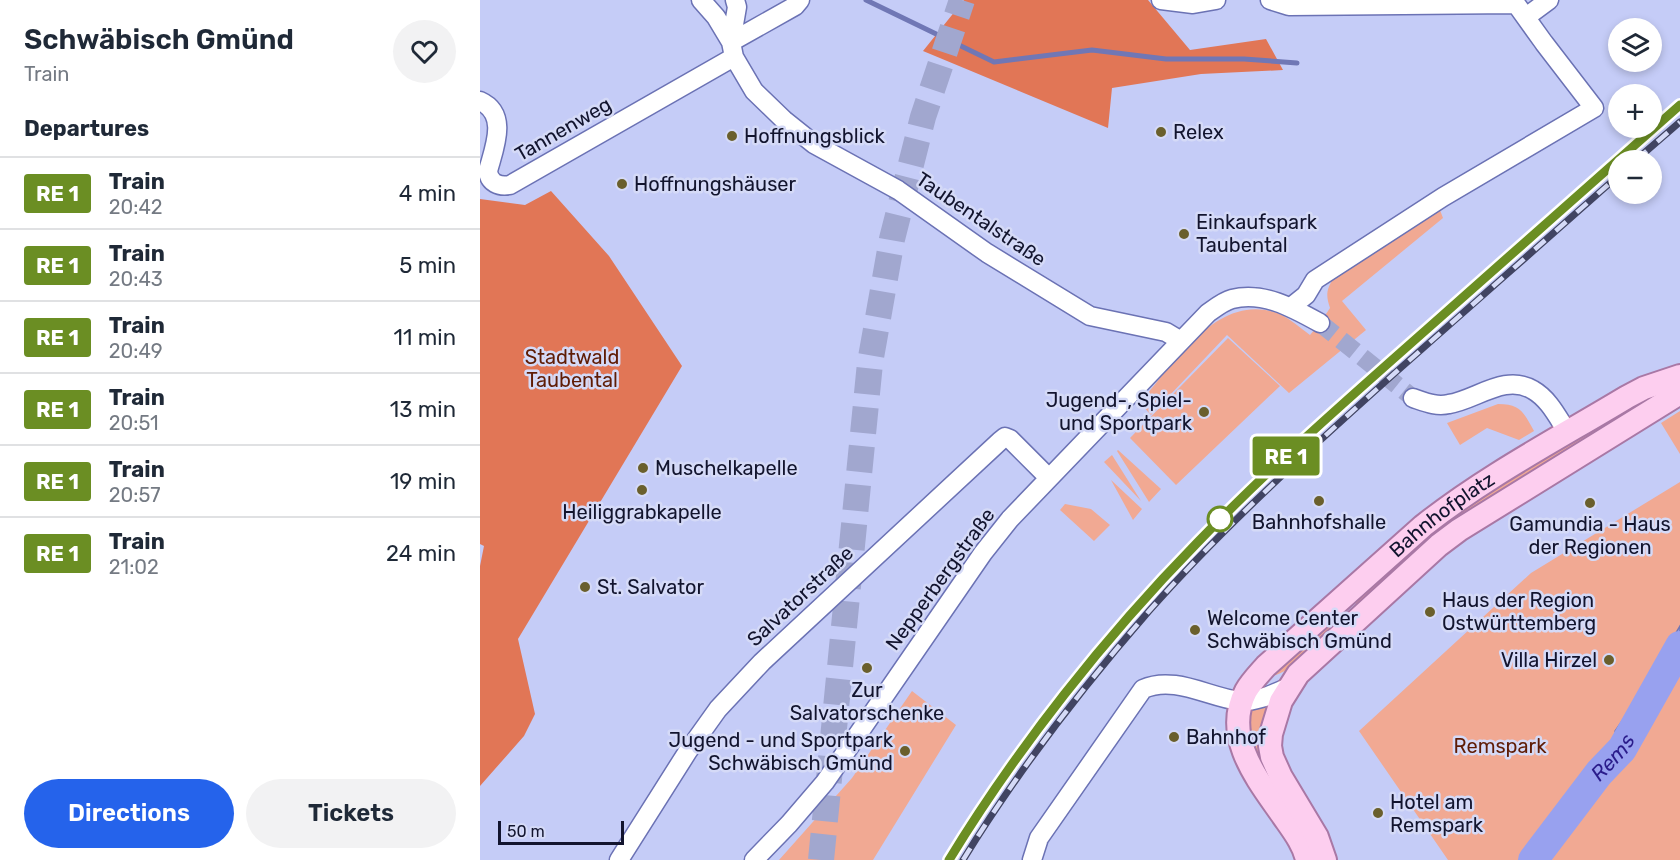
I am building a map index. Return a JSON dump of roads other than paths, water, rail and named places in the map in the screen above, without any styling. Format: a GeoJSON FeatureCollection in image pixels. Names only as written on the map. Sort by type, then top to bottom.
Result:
{"type":"FeatureCollection","features":[{"type":"Feature","properties":{"kind":"main road","name":"Bahnhofplatz"},"geometry":{"type":"LineString","coordinates":[[1306,860],[1301,845],[1246,760],[1240,743],[1238,729],[1242,701],[1251,683],[1266,666],[1446,508],[1635,393],[1680,376]]}},
{"type":"Feature","properties":{"kind":"main road","name":"Bahnhofplatz"},"geometry":{"type":"LineString","coordinates":[[1325,860],[1317,837],[1281,777],[1270,746],[1271,734],[1281,702],[1298,674],[1459,530],[1680,393]]}},
{"type":"Feature","properties":{"kind":"street","name":"Taubentalstraße"},"geometry":{"type":"LineString","coordinates":[[701,0],[716,17],[754,91],[784,120],[814,144],[898,190],[987,253],[1090,316],[1166,332],[1181,341]]}},
{"type":"Feature","properties":{"kind":"street"},"geometry":{"type":"LineString","coordinates":[[732,50],[737,7],[735,0]]}},
{"type":"Feature","properties":{"kind":"street"},"geometry":{"type":"LineString","coordinates":[[732,50],[795,6],[800,0]]}},
{"type":"Feature","properties":{"kind":"street"},"geometry":{"type":"LineString","coordinates":[[1161,0],[1193,4],[1216,0]]}},
{"type":"Feature","properties":{"kind":"street"},"geometry":{"type":"LineString","coordinates":[[1270,0],[1289,6],[1516,4],[1594,108],[1443,196],[1315,280],[1306,296],[1291,307]]}},
{"type":"Feature","properties":{"kind":"street"},"geometry":{"type":"LineString","coordinates":[[1526,17],[1549,0]]}},
{"type":"Feature","properties":{"kind":"street","name":"Tannenweg"},"geometry":{"type":"LineString","coordinates":[[480,101],[495,114],[498,131],[488,176],[496,184],[510,185],[732,50]]}},
{"type":"Feature","properties":{"kind":"street"},"geometry":{"type":"LineString","coordinates":[[1181,341],[1208,313],[1231,299],[1257,297],[1291,307],[1320,323]]}},
{"type":"Feature","properties":{"kind":"street","name":"Nepperbergstraße"},"geometry":{"type":"LineString","coordinates":[[754,860],[825,782],[983,554],[1010,519],[1181,341]]}},
{"type":"Feature","properties":{"kind":"street"},"geometry":{"type":"LineString","coordinates":[[1413,398],[1429,404],[1449,404],[1498,386],[1515,384],[1532,389],[1546,400],[1568,433]]}},
{"type":"Feature","properties":{"kind":"street","name":"Salvatorstraße"},"geometry":{"type":"LineString","coordinates":[[619,860],[688,751],[718,709],[762,662],[1000,441],[1005,437],[1010,439],[1049,478]]}},
{"type":"Feature","properties":{"kind":"street"},"geometry":{"type":"LineString","coordinates":[[1032,860],[1038,838],[1143,689],[1151,685],[1189,687],[1242,701]]}},
{"type":"Feature","properties":{"kind":"street","name":"Bahnhofplatz"},"geometry":{"type":"LineString","coordinates":[[1242,701],[1269,695],[1289,687]]}},
{"type":"Feature","properties":{"kind":"water","name":"Rems"},"geometry":{"type":"Polygon","coordinates":[[[1680,626],[1680,663],[1636,734],[1622,749],[1615,731],[1632,707],[1680,626]]]}},
{"type":"Feature","properties":{"kind":"waterway"},"geometry":{"type":"LineString","coordinates":[[866,0],[994,62],[1092,50],[1166,59],[1244,59],[1297,63]]}},
{"type":"Feature","properties":{"kind":"waterway","name":"Rems"},"geometry":{"type":"LineString","coordinates":[[1533,860],[1599,773],[1622,749],[1680,646]]}},
{"type":"Feature","properties":{"kind":"tunnel"},"geometry":{"type":"LineString","coordinates":[[821,860],[870,363],[892,239],[923,117],[962,0]]}},
{"type":"Feature","properties":{"kind":"tunnel"},"geometry":{"type":"LineString","coordinates":[[1320,323],[1413,398]]}},
{"type":"Feature","properties":{"kind":"railway"},"geometry":{"type":"LineString","coordinates":[[949,860],[1004,776],[1064,694],[1162,579],[1252,488],[1338,408],[1680,105]]}},
{"type":"Feature","properties":{"kind":"railway"},"geometry":{"type":"LineString","coordinates":[[1648,150],[1680,122]]}},
{"type":"Feature","properties":{"kind":"railway"},"geometry":{"type":"LineString","coordinates":[[963,860],[1005,795],[1075,701],[1178,579],[1332,429],[1608,185]]}},
{"type":"Feature","properties":{"kind":"train"},"geometry":{"type":"LineString","coordinates":[[949,860],[993,793],[1058,703],[1148,594],[1196,543],[1260,479],[1337,408],[1680,105]]}},
{"type":"Feature","properties":{"kind":"place","name":"Relex"},"geometry":{"type":"Point","coordinates":[1161,132]}},
{"type":"Feature","properties":{"kind":"place","name":"Hoffnungsblick"},"geometry":{"type":"Point","coordinates":[732,136]}},
{"type":"Feature","properties":{"kind":"place","name":"Hoffnungshäuser"},"geometry":{"type":"Point","coordinates":[622,184]}},
{"type":"Feature","properties":{"kind":"place","name":"Einkaufspark Taubental"},"geometry":{"type":"Point","coordinates":[1184,234]}},
{"type":"Feature","properties":{"kind":"place","name":"Jugend-, Spiel- und Sportpark"},"geometry":{"type":"Point","coordinates":[1204,412]}},
{"type":"Feature","properties":{"kind":"place","name":"Muschelkapelle"},"geometry":{"type":"Point","coordinates":[643,468]}},
{"type":"Feature","properties":{"kind":"place","name":"Heiliggrabkapelle"},"geometry":{"type":"Point","coordinates":[642,490]}},
{"type":"Feature","properties":{"kind":"place","name":"Bahnhofshalle"},"geometry":{"type":"Point","coordinates":[1319,501]}},
{"type":"Feature","properties":{"kind":"place","name":"Gamundia - Haus der Regionen"},"geometry":{"type":"Point","coordinates":[1590,503]}},
{"type":"Feature","properties":{"kind":"place","name":"St. Salvator"},"geometry":{"type":"Point","coordinates":[585,587]}},
{"type":"Feature","properties":{"kind":"place","name":"Haus der Region Ostwürttemberg"},"geometry":{"type":"Point","coordinates":[1430,612]}},
{"type":"Feature","properties":{"kind":"place","name":"Welcome Center Schwäbisch Gmünd"},"geometry":{"type":"Point","coordinates":[1195,630]}},
{"type":"Feature","properties":{"kind":"place","name":"Villa Hirzel"},"geometry":{"type":"Point","coordinates":[1609,660]}},
{"type":"Feature","properties":{"kind":"place","name":"Zur Salvatorschenke"},"geometry":{"type":"Point","coordinates":[867,668]}},
{"type":"Feature","properties":{"kind":"place","name":"Bahnhof"},"geometry":{"type":"Point","coordinates":[1174,737]}},
{"type":"Feature","properties":{"kind":"place","name":"Jugend - und Sportpark Schwäbisch Gmünd"},"geometry":{"type":"Point","coordinates":[905,751]}},
{"type":"Feature","properties":{"kind":"place","name":"Hotel am Remspark"},"geometry":{"type":"Point","coordinates":[1378,813]}},
{"type":"Feature","properties":{"kind":"park label","name":"Stadtwald Taubental"},"geometry":{"type":"Point","coordinates":[572,368]}},
{"type":"Feature","properties":{"kind":"park label","name":"Remspark"},"geometry":{"type":"Point","coordinates":[1500,746]}}]}
